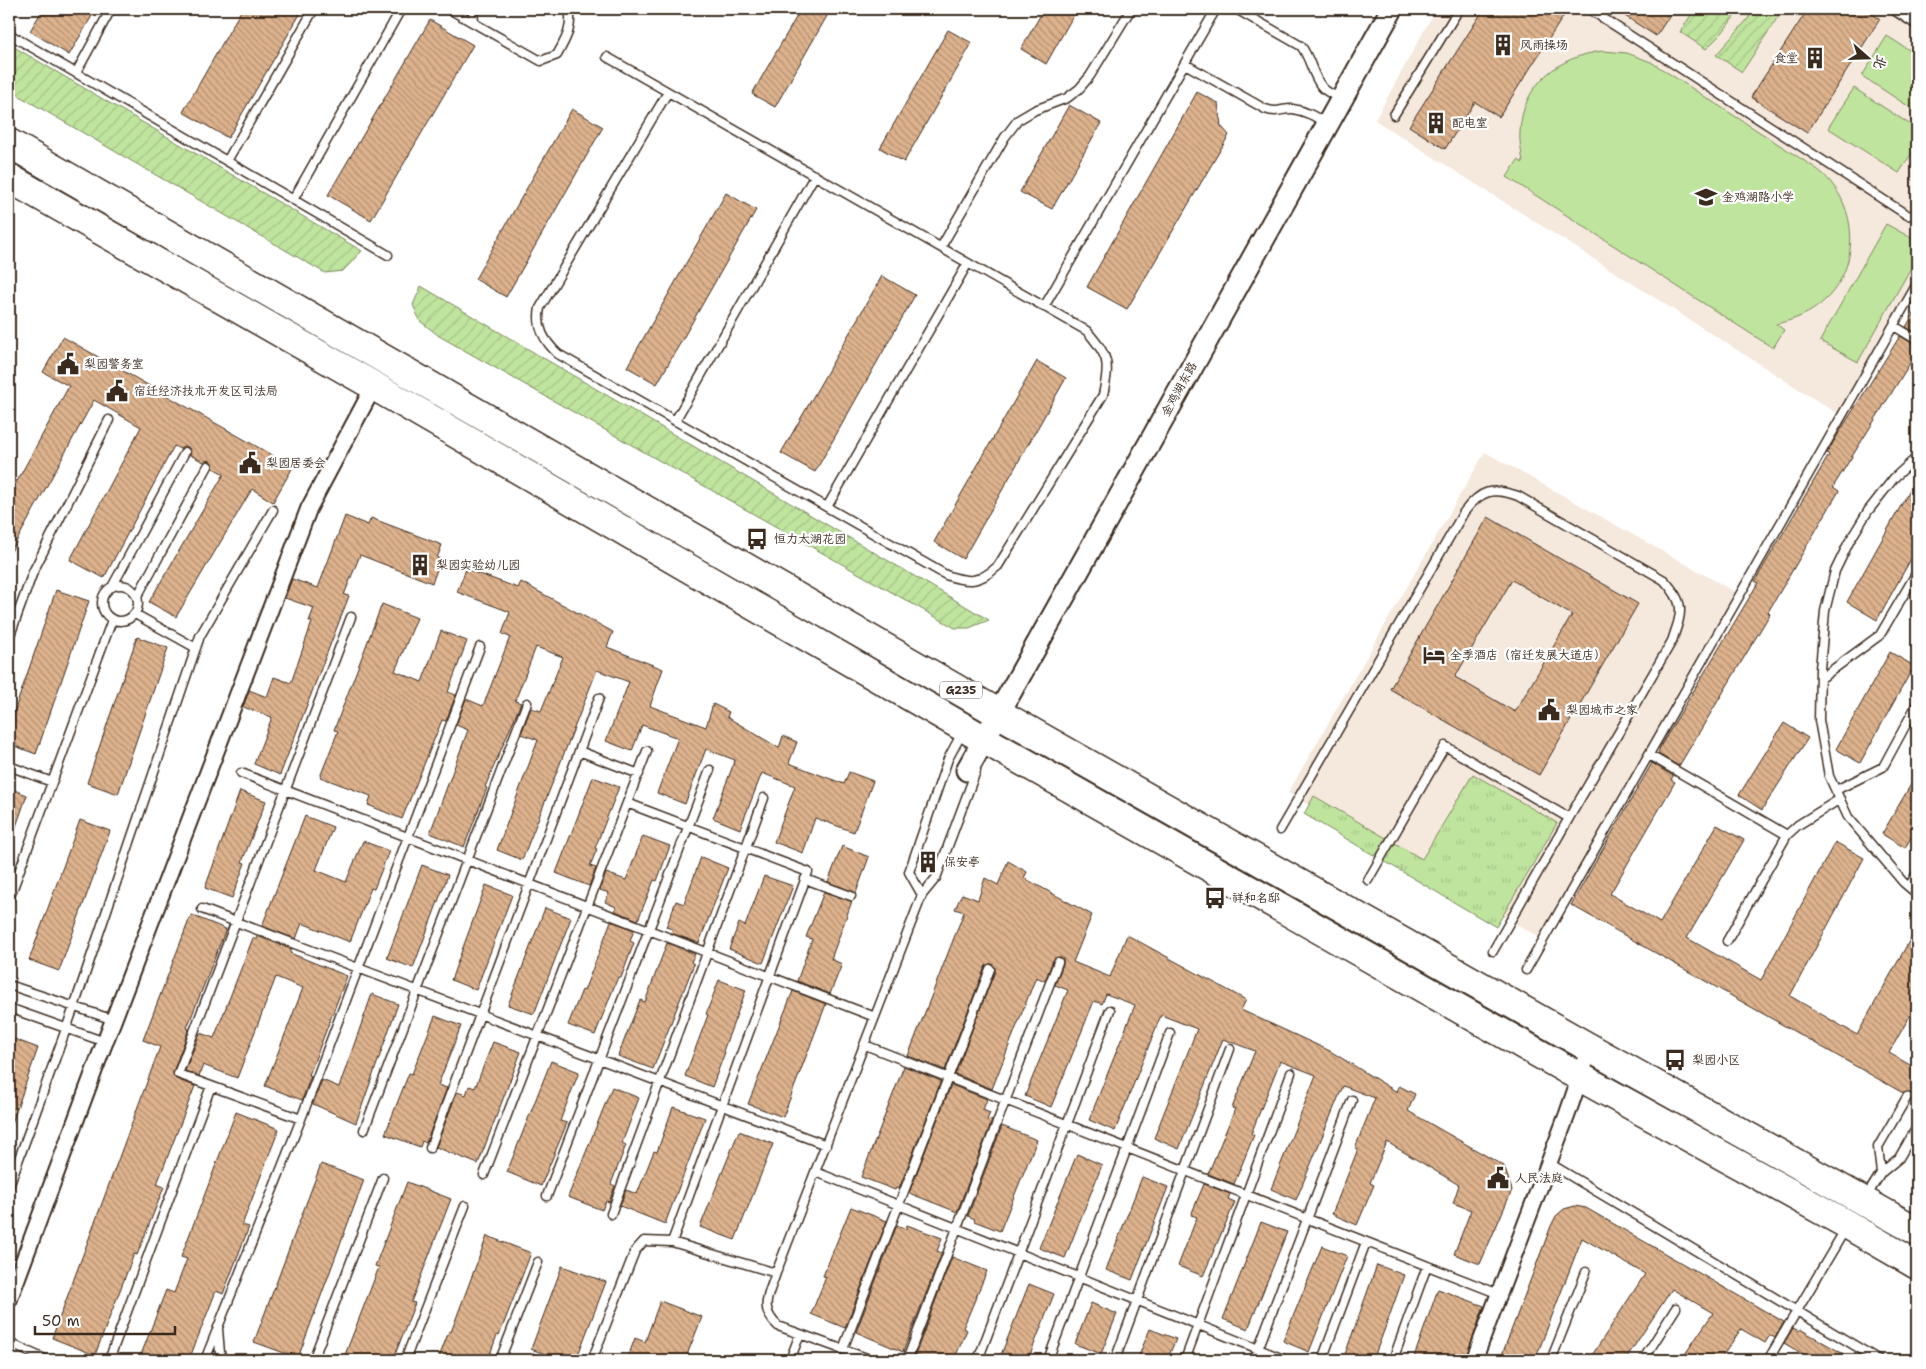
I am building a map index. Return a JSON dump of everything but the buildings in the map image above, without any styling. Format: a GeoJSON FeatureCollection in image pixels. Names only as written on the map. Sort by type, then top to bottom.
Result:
{"type":"FeatureCollection","features":[{"type":"Feature","properties":{"kind":"highway","name":"G235"},"geometry":{"type":"LineString","coordinates":[[9,143],[985,732],[1590,1048],[1856,1213],[1917,1265]]}},
{"type":"Feature","properties":{"kind":"highway","name":"G235"},"geometry":{"type":"LineString","coordinates":[[9,178],[985,732],[1580,1077],[1856,1213],[1917,1231]]}},
{"type":"Feature","properties":{"kind":"street","name":"金鸡湖东路"},"geometry":{"type":"LineString","coordinates":[[985,732],[1392,9]]}},
{"type":"Feature","properties":{"kind":"street"},"geometry":{"type":"LineString","coordinates":[[9,1300],[105,1042],[309,508],[374,386]]}},
{"type":"Feature","properties":{"kind":"street"},"geometry":{"type":"LineString","coordinates":[[1474,1360],[1590,1048]]}},
{"type":"Feature","properties":{"kind":"lane"},"geometry":{"type":"LineString","coordinates":[[76,73],[111,9]]}},
{"type":"Feature","properties":{"kind":"lane"},"geometry":{"type":"LineString","coordinates":[[227,161],[314,9]]}},
{"type":"Feature","properties":{"kind":"lane"},"geometry":{"type":"LineString","coordinates":[[293,200],[401,9]]}},
{"type":"Feature","properties":{"kind":"lane"},"geometry":{"type":"LineString","coordinates":[[450,9],[541,60],[557,55],[569,34],[571,18],[569,9]]}},
{"type":"Feature","properties":{"kind":"lane"},"geometry":{"type":"LineString","coordinates":[[473,9],[474,22]]}},
{"type":"Feature","properties":{"kind":"lane"},"geometry":{"type":"LineString","coordinates":[[941,247],[1005,137],[1018,120],[1035,110],[1067,98],[1079,89],[1090,76],[1131,9]]}},
{"type":"Feature","properties":{"kind":"lane"},"geometry":{"type":"LineString","coordinates":[[1044,307],[1216,9]]}},
{"type":"Feature","properties":{"kind":"lane"},"geometry":{"type":"LineString","coordinates":[[1236,9],[1301,46],[1308,55],[1315,76],[1323,88],[1341,100]]}},
{"type":"Feature","properties":{"kind":"lane"},"geometry":{"type":"LineString","coordinates":[[1394,115],[1459,9]]}},
{"type":"Feature","properties":{"kind":"lane"},"geometry":{"type":"LineString","coordinates":[[1588,9],[1598,11],[1907,215],[1917,216]]}},
{"type":"Feature","properties":{"kind":"lane"},"geometry":{"type":"LineString","coordinates":[[1892,9],[1917,25]]}},
{"type":"Feature","properties":{"kind":"lane"},"geometry":{"type":"LineString","coordinates":[[9,34],[388,255]]}},
{"type":"Feature","properties":{"kind":"lane"},"geometry":{"type":"LineString","coordinates":[[607,57],[1087,331],[1099,345],[1108,363],[1103,395],[998,566],[987,576],[973,581],[946,576],[558,354],[547,344],[538,318],[540,308],[668,92]]}},
{"type":"Feature","properties":{"kind":"lane"},"geometry":{"type":"LineString","coordinates":[[1185,64],[1265,110],[1276,112],[1291,109],[1309,114],[1328,124]]}},
{"type":"Feature","properties":{"kind":"lane"},"geometry":{"type":"LineString","coordinates":[[675,421],[815,175]]}},
{"type":"Feature","properties":{"kind":"lane"},"geometry":{"type":"LineString","coordinates":[[827,507],[968,263]]}},
{"type":"Feature","properties":{"kind":"lane"},"geometry":{"type":"LineString","coordinates":[[1526,970],[1917,284]]}},
{"type":"Feature","properties":{"kind":"lane"},"geometry":{"type":"LineString","coordinates":[[1894,326],[1917,340]]}},
{"type":"Feature","properties":{"kind":"lane"},"geometry":{"type":"LineString","coordinates":[[9,638],[33,572],[109,420]]}},
{"type":"Feature","properties":{"kind":"lane"},"geometry":{"type":"LineString","coordinates":[[112,587],[124,585],[134,591],[137,597],[138,602],[134,614],[124,621],[112,620],[104,612],[102,606],[104,595],[112,587],[185,452]]}},
{"type":"Feature","properties":{"kind":"lane"},"geometry":{"type":"LineString","coordinates":[[1917,457],[1894,478],[1868,511],[1834,571],[1825,611],[1819,720],[1829,776],[1848,817],[1872,848],[1917,894]]}},
{"type":"Feature","properties":{"kind":"lane"},"geometry":{"type":"LineString","coordinates":[[137,597],[208,466]]}},
{"type":"Feature","properties":{"kind":"lane"},"geometry":{"type":"LineString","coordinates":[[1280,830],[1464,512],[1475,498],[1489,492],[1504,491],[1518,496],[1664,580],[1675,592],[1680,602],[1678,624],[1672,641],[1493,951]]}},
{"type":"Feature","properties":{"kind":"lane"},"geometry":{"type":"LineString","coordinates":[[9,1186],[74,1007],[200,636],[273,510]]}},
{"type":"Feature","properties":{"kind":"lane"},"geometry":{"type":"LineString","coordinates":[[1820,679],[1880,635],[1917,572]]}},
{"type":"Feature","properties":{"kind":"lane"},"geometry":{"type":"LineString","coordinates":[[134,614],[196,648]]}},
{"type":"Feature","properties":{"kind":"lane"},"geometry":{"type":"LineString","coordinates":[[301,1119],[178,1074],[351,617]]}},
{"type":"Feature","properties":{"kind":"lane"},"geometry":{"type":"LineString","coordinates":[[9,899],[112,620]]}},
{"type":"Feature","properties":{"kind":"lane"},"geometry":{"type":"LineString","coordinates":[[205,1360],[301,1119],[480,647]]}},
{"type":"Feature","properties":{"kind":"lane"},"geometry":{"type":"LineString","coordinates":[[430,1148],[599,698]]}},
{"type":"Feature","properties":{"kind":"lane"},"geometry":{"type":"LineString","coordinates":[[364,1130],[527,703]]}},
{"type":"Feature","properties":{"kind":"lane"},"geometry":{"type":"LineString","coordinates":[[1836,790],[1883,767],[1917,704]]}},
{"type":"Feature","properties":{"kind":"lane"},"geometry":{"type":"LineString","coordinates":[[922,895],[909,872],[948,759],[985,732]]}},
{"type":"Feature","properties":{"kind":"lane"},"geometry":{"type":"LineString","coordinates":[[872,1360],[778,1326],[769,1318],[765,1307],[776,1273],[922,895],[936,878],[974,774],[985,732]]}},
{"type":"Feature","properties":{"kind":"lane"},"geometry":{"type":"LineString","coordinates":[[1368,880],[1445,746],[1569,818]]}},
{"type":"Feature","properties":{"kind":"lane"},"geometry":{"type":"LineString","coordinates":[[579,751],[638,774]]}},
{"type":"Feature","properties":{"kind":"lane"},"geometry":{"type":"LineString","coordinates":[[484,1175],[647,751]]}},
{"type":"Feature","properties":{"kind":"lane"},"geometry":{"type":"LineString","coordinates":[[1649,755],[1787,836]]}},
{"type":"Feature","properties":{"kind":"lane"},"geometry":{"type":"LineString","coordinates":[[9,766],[52,782]]}},
{"type":"Feature","properties":{"kind":"lane"},"geometry":{"type":"LineString","coordinates":[[548,1196],[710,770]]}},
{"type":"Feature","properties":{"kind":"lane"},"geometry":{"type":"LineString","coordinates":[[241,773],[875,1017]]}},
{"type":"Feature","properties":{"kind":"lane"},"geometry":{"type":"LineString","coordinates":[[612,1214],[764,798]]}},
{"type":"Feature","properties":{"kind":"lane"},"geometry":{"type":"LineString","coordinates":[[1727,941],[1787,836],[1798,825],[1840,799]]}},
{"type":"Feature","properties":{"kind":"lane"},"geometry":{"type":"LineString","coordinates":[[627,803],[808,872],[672,1242]]}},
{"type":"Feature","properties":{"kind":"lane"},"geometry":{"type":"LineString","coordinates":[[1909,887],[1917,873]]}},
{"type":"Feature","properties":{"kind":"lane"},"geometry":{"type":"LineString","coordinates":[[805,879],[851,896]]}},
{"type":"Feature","properties":{"kind":"lane"},"geometry":{"type":"LineString","coordinates":[[202,909],[826,1144]]}},
{"type":"Feature","properties":{"kind":"lane"},"geometry":{"type":"LineString","coordinates":[[907,1360],[1058,962]]}},
{"type":"Feature","properties":{"kind":"lane"},"geometry":{"type":"LineString","coordinates":[[843,1350],[990,969]]}},
{"type":"Feature","properties":{"kind":"lane"},"geometry":{"type":"LineString","coordinates":[[9,985],[114,1020]]}},
{"type":"Feature","properties":{"kind":"lane"},"geometry":{"type":"LineString","coordinates":[[9,1008],[105,1042]]}},
{"type":"Feature","properties":{"kind":"lane"},"geometry":{"type":"LineString","coordinates":[[978,1360],[1110,1010]]}},
{"type":"Feature","properties":{"kind":"lane"},"geometry":{"type":"LineString","coordinates":[[1048,1360],[1170,1033]]}},
{"type":"Feature","properties":{"kind":"lane"},"geometry":{"type":"LineString","coordinates":[[865,1045],[1499,1294]]}},
{"type":"Feature","properties":{"kind":"lane"},"geometry":{"type":"LineString","coordinates":[[1115,1360],[1230,1049]]}},
{"type":"Feature","properties":{"kind":"lane"},"geometry":{"type":"LineString","coordinates":[[1185,1360],[1291,1073]]}},
{"type":"Feature","properties":{"kind":"lane"},"geometry":{"type":"LineString","coordinates":[[109,1360],[211,1086]]}},
{"type":"Feature","properties":{"kind":"lane"},"geometry":{"type":"LineString","coordinates":[[1881,1173],[1878,1147],[1907,1097]]}},
{"type":"Feature","properties":{"kind":"lane"},"geometry":{"type":"LineString","coordinates":[[1254,1360],[1352,1100]]}},
{"type":"Feature","properties":{"kind":"lane"},"geometry":{"type":"LineString","coordinates":[[1768,1360],[1881,1173],[1899,1158],[1917,1127]]}},
{"type":"Feature","properties":{"kind":"lane"},"geometry":{"type":"LineString","coordinates":[[1549,1162],[1878,1360]]}},
{"type":"Feature","properties":{"kind":"lane"},"geometry":{"type":"LineString","coordinates":[[816,1172],[1286,1360]]}},
{"type":"Feature","properties":{"kind":"lane"},"geometry":{"type":"LineString","coordinates":[[313,1360],[383,1178]]}},
{"type":"Feature","properties":{"kind":"lane"},"geometry":{"type":"LineString","coordinates":[[405,1360],[465,1206]]}},
{"type":"Feature","properties":{"kind":"lane"},"geometry":{"type":"LineString","coordinates":[[592,1360],[635,1251],[644,1242],[672,1242],[776,1273]]}},
{"type":"Feature","properties":{"kind":"lane"},"geometry":{"type":"LineString","coordinates":[[1322,1360],[1366,1242]]}},
{"type":"Feature","properties":{"kind":"lane"},"geometry":{"type":"LineString","coordinates":[[500,1360],[538,1262]]}},
{"type":"Feature","properties":{"kind":"lane"},"geometry":{"type":"LineString","coordinates":[[1393,1360],[1427,1266]]}},
{"type":"Feature","properties":{"kind":"lane"},"geometry":{"type":"LineString","coordinates":[[1550,1360],[1586,1272]]}},
{"type":"Feature","properties":{"kind":"lane"},"geometry":{"type":"LineString","coordinates":[[1643,1360],[1676,1308]]}},
{"type":"Feature","properties":{"kind":"lane"},"geometry":{"type":"LineString","coordinates":[[218,1324],[220,1353],[223,1360]]}},
{"type":"Feature","properties":{"kind":"lane"},"geometry":{"type":"LineString","coordinates":[[790,1360],[800,1334]]}},
{"type":"Feature","properties":{"kind":"lane"},"geometry":{"type":"LineString","coordinates":[[9,1343],[47,1360]]}},
{"type":"Feature","properties":{"kind":"shaded area","name":"金鸡湖路小学"},"geometry":{"type":"Polygon","coordinates":[[[1436,9],[1917,9],[1917,274],[1838,414],[1375,120],[1436,9]]]}},
{"type":"Feature","properties":{"kind":"shaded area","name":"梨园城市之家"},"geometry":{"type":"Polygon","coordinates":[[[1485,452],[1737,593],[1542,939],[1288,793],[1485,452]]]}},
{"type":"Feature","properties":{"kind":"green space"},"geometry":{"type":"Polygon","coordinates":[[[1695,9],[1740,9],[1722,33],[1706,49],[1680,32],[1695,9]]]}},
{"type":"Feature","properties":{"kind":"green space"},"geometry":{"type":"Polygon","coordinates":[[[1754,9],[1783,9],[1742,72],[1716,55],[1747,20],[1754,9]]]}},
{"type":"Feature","properties":{"kind":"green space"},"geometry":{"type":"Polygon","coordinates":[[[1887,36],[1917,55],[1917,112],[1862,76],[1887,36]]]}},
{"type":"Feature","properties":{"kind":"green space"},"geometry":{"type":"Polygon","coordinates":[[[9,44],[362,251],[343,271],[325,273],[9,90],[9,44]]]}},
{"type":"Feature","properties":{"kind":"green space"},"geometry":{"type":"Polygon","coordinates":[[[1603,51],[1627,53],[1651,62],[1817,169],[1831,182],[1841,198],[1848,215],[1851,233],[1850,252],[1845,270],[1837,286],[1819,306],[1801,316],[1776,324],[1784,330],[1773,348],[1507,177],[1518,160],[1523,163],[1520,144],[1522,115],[1536,87],[1546,75],[1558,66],[1587,54],[1603,51]]]}},
{"type":"Feature","properties":{"kind":"green space"},"geometry":{"type":"Polygon","coordinates":[[[1854,88],[1917,129],[1917,145],[1899,173],[1828,128],[1854,88]]]}},
{"type":"Feature","properties":{"kind":"green space"},"geometry":{"type":"Polygon","coordinates":[[[1886,224],[1917,241],[1917,257],[1858,362],[1820,341],[1886,224]]]}},
{"type":"Feature","properties":{"kind":"green space"},"geometry":{"type":"Polygon","coordinates":[[[421,286],[989,620],[969,628],[955,628],[439,336],[420,321],[413,305],[421,286]]]}},
{"type":"Feature","properties":{"kind":"green space"},"geometry":{"type":"Polygon","coordinates":[[[1473,774],[1557,823],[1496,927],[1304,814],[1314,796],[1422,859],[1473,774]]]}},
{"type":"Feature","properties":{"kind":"place","name":"风雨操场"},"geometry":{"type":"Point","coordinates":[1503,45]}},
{"type":"Feature","properties":{"kind":"place","name":"食堂"},"geometry":{"type":"Point","coordinates":[1815,58]}},
{"type":"Feature","properties":{"kind":"place","name":"配电室"},"geometry":{"type":"Point","coordinates":[1436,123]}},
{"type":"Feature","properties":{"kind":"place","name":"金鸡湖路小学"},"geometry":{"type":"Point","coordinates":[1706,197]}},
{"type":"Feature","properties":{"kind":"place","name":"梨园警务室"},"geometry":{"type":"Point","coordinates":[68,364]}},
{"type":"Feature","properties":{"kind":"place","name":"宿迁经济技术开发区司法局"},"geometry":{"type":"Point","coordinates":[117,391]}},
{"type":"Feature","properties":{"kind":"place","name":"梨园居委会"},"geometry":{"type":"Point","coordinates":[250,463]}},
{"type":"Feature","properties":{"kind":"place","name":"恒力太湖花园"},"geometry":{"type":"Point","coordinates":[757,539]}},
{"type":"Feature","properties":{"kind":"place","name":"梨园实验幼儿园"},"geometry":{"type":"Point","coordinates":[420,565]}},
{"type":"Feature","properties":{"kind":"place","name":"全季酒店（宿迁发展大道店）"},"geometry":{"type":"Point","coordinates":[1434,655]}},
{"type":"Feature","properties":{"kind":"place","name":"梨园城市之家"},"geometry":{"type":"Point","coordinates":[1549,710]}},
{"type":"Feature","properties":{"kind":"place","name":"保安亭"},"geometry":{"type":"Point","coordinates":[928,862]}},
{"type":"Feature","properties":{"kind":"place","name":"祥和名邸"},"geometry":{"type":"Point","coordinates":[1215,898]}},
{"type":"Feature","properties":{"kind":"place","name":"梨园小区"},"geometry":{"type":"Point","coordinates":[1675,1060]}},
{"type":"Feature","properties":{"kind":"place","name":"人民法庭"},"geometry":{"type":"Point","coordinates":[1498,1178]}}]}
